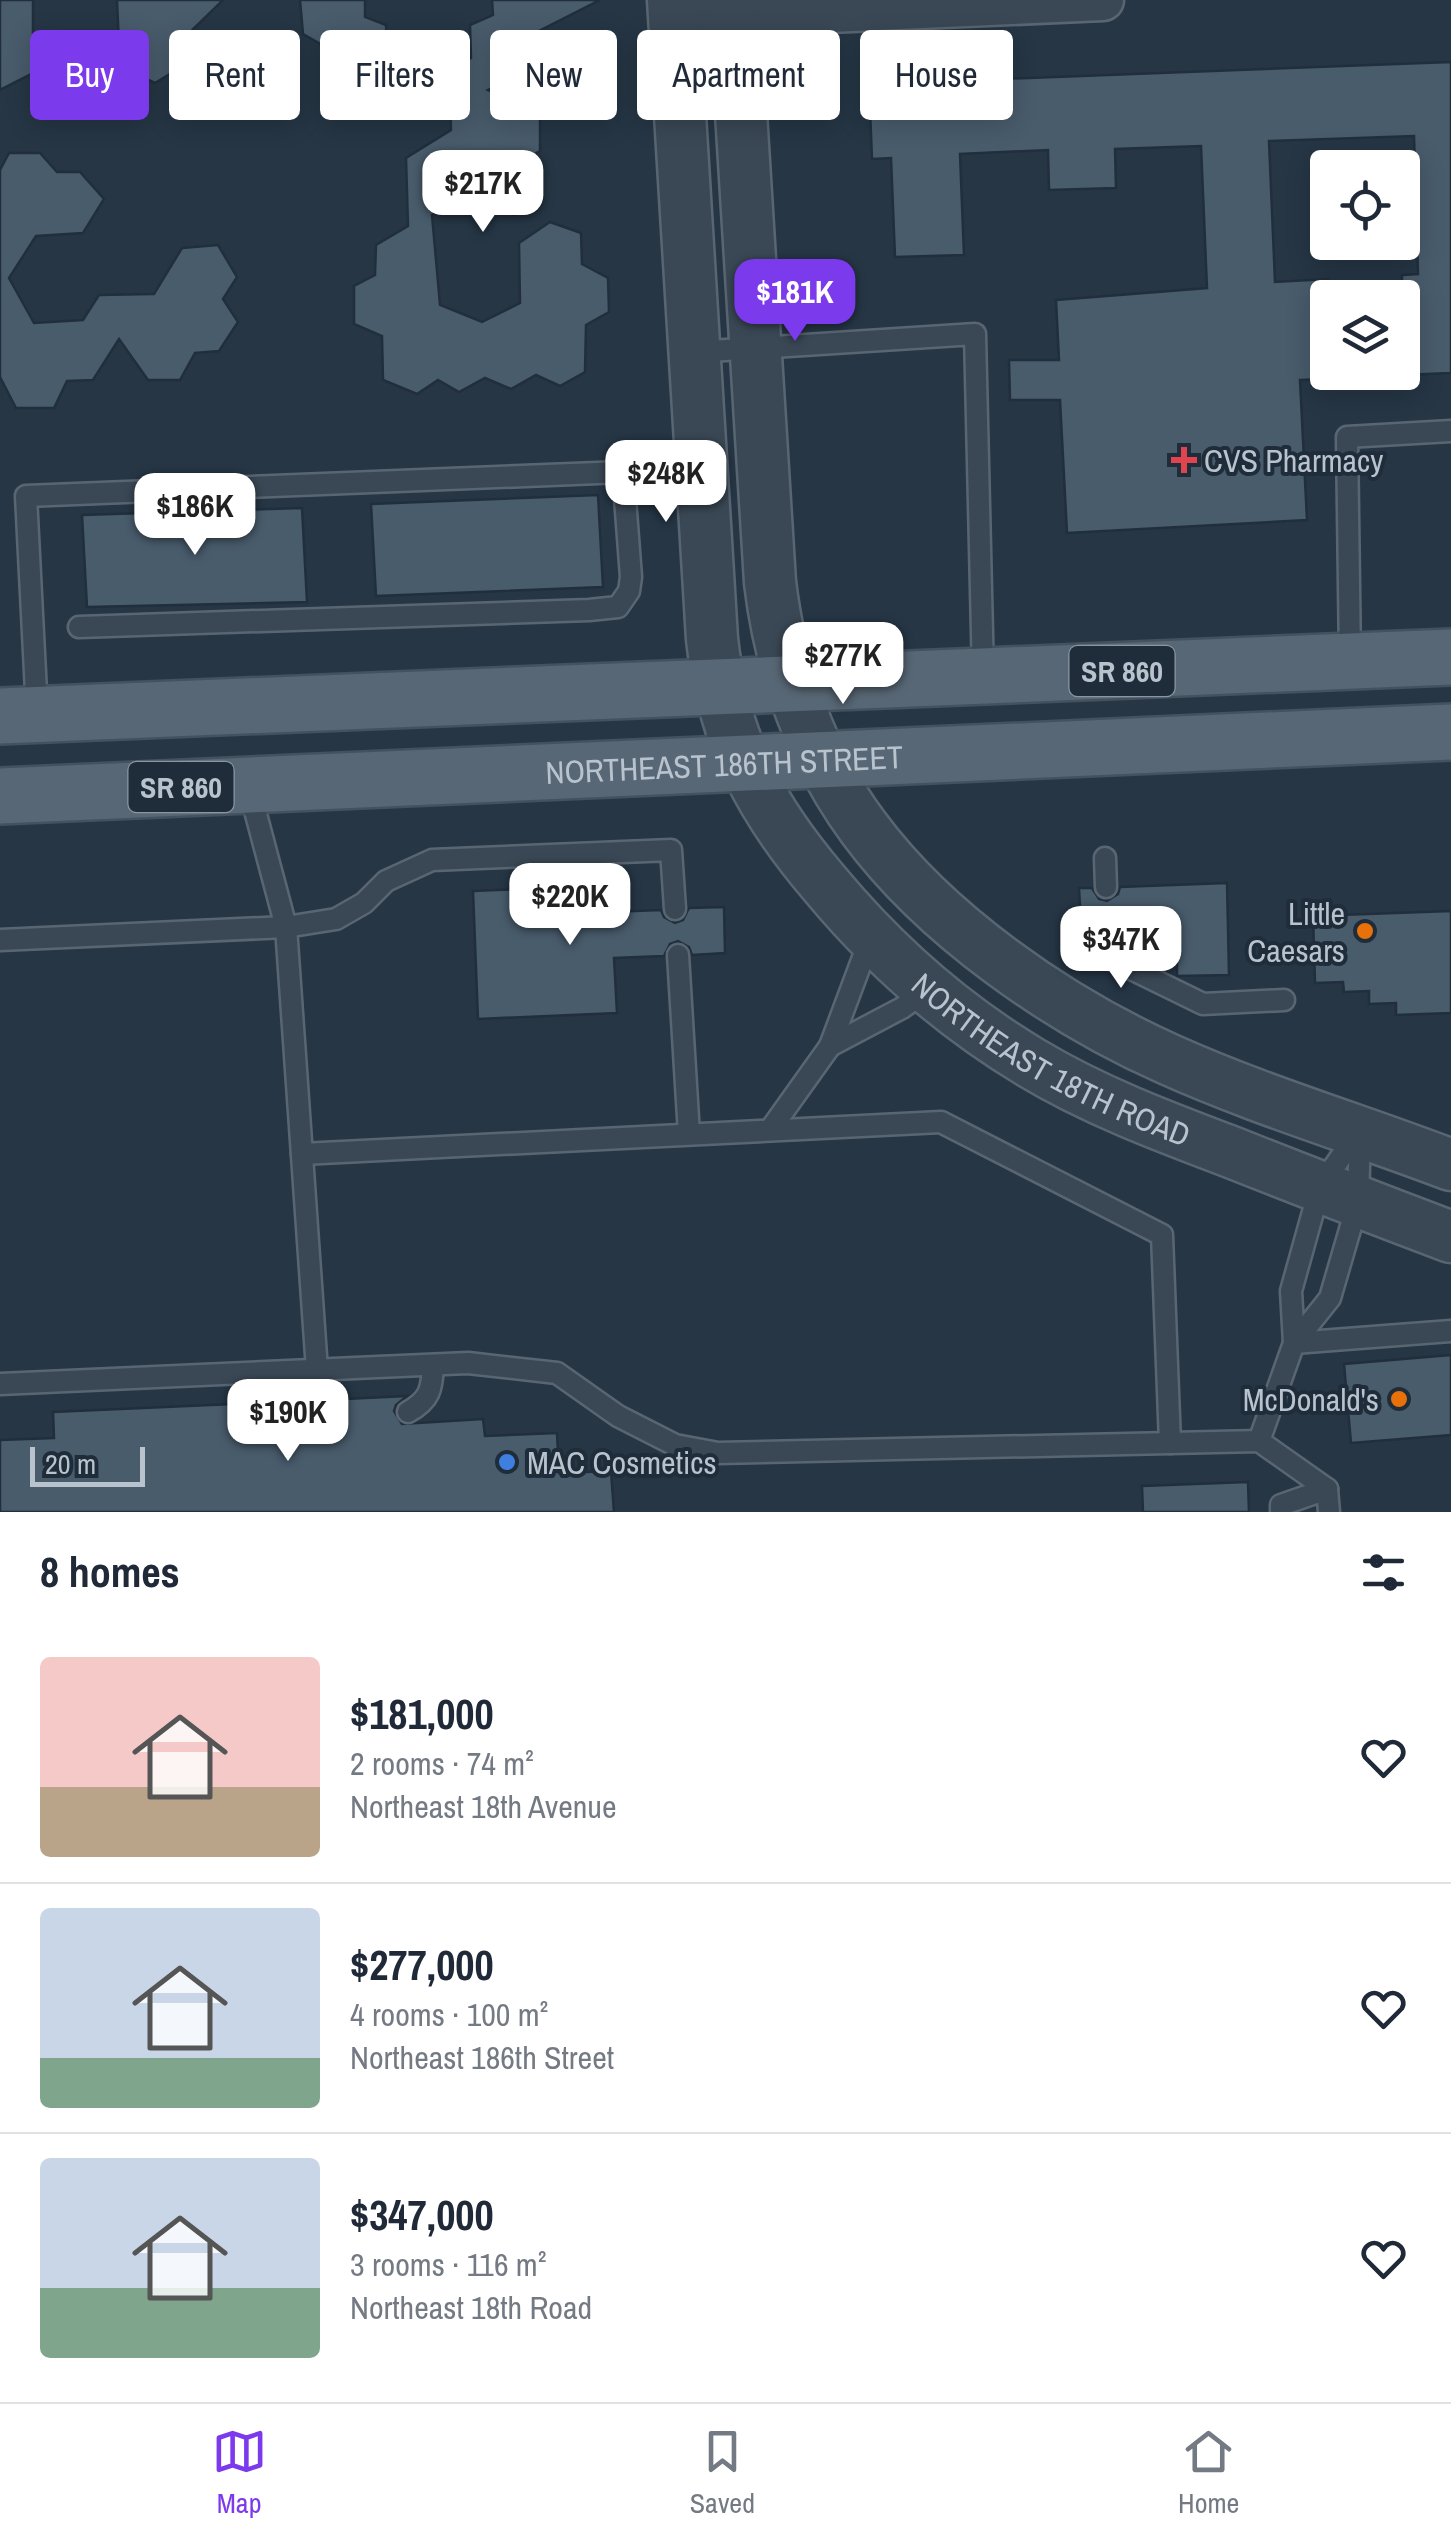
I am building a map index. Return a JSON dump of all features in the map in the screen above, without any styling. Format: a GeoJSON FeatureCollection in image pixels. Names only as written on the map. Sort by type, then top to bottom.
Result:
{"type":"FeatureCollection","features":[{"type":"Feature","properties":{"kind":"main road","name":"SR 860"},"geometry":{"type":"LineString","coordinates":[[19,715],[1451,656]]}},
{"type":"Feature","properties":{"kind":"main road","name":"NORTHEAST 186TH STREET"},"geometry":{"type":"LineString","coordinates":[[0,796],[1451,732]]}},
{"type":"Feature","properties":{"kind":"street"},"geometry":{"type":"LineString","coordinates":[[674,10],[1103,0]]}},
{"type":"Feature","properties":{"kind":"street","name":"NORTHEAST 18TH ROAD"},"geometry":{"type":"LineString","coordinates":[[735,8],[776,634],[822,758],[863,827],[898,868],[1001,961],[1087,1018],[1163,1057],[1451,1166]]}},
{"type":"Feature","properties":{"kind":"street","name":"NORTHEAST 18TH ROAD"},"geometry":{"type":"LineString","coordinates":[[674,10],[718,688],[743,762],[776,823],[872,936],[928,989],[1002,1044],[1067,1083],[1160,1125],[1451,1237]]}},
{"type":"Feature","properties":{"kind":"lane"},"geometry":{"type":"LineString","coordinates":[[695,352],[975,334],[983,677]]}},
{"type":"Feature","properties":{"kind":"lane"},"geometry":{"type":"LineString","coordinates":[[1350,661],[1347,437],[1451,431]]}},
{"type":"Feature","properties":{"kind":"lane"},"geometry":{"type":"LineString","coordinates":[[19,715],[26,496],[623,472],[702,464]]}},
{"type":"Feature","properties":{"kind":"lane"},"geometry":{"type":"LineString","coordinates":[[78,627],[618,606],[630,591],[631,577],[623,472]]}},
{"type":"Feature","properties":{"kind":"lane"},"geometry":{"type":"LineString","coordinates":[[248,784],[286,927],[316,1370]]}},
{"type":"Feature","properties":{"kind":"lane"},"geometry":{"type":"LineString","coordinates":[[0,940],[286,927],[336,919],[364,902],[386,881],[432,860],[671,850],[675,909]]}},
{"type":"Feature","properties":{"kind":"lane"},"geometry":{"type":"LineString","coordinates":[[1105,858],[1106,887]]}},
{"type":"Feature","properties":{"kind":"lane"},"geometry":{"type":"LineString","coordinates":[[1108,922],[1109,958],[1203,1004],[1284,1000]]}},
{"type":"Feature","properties":{"kind":"lane"},"geometry":{"type":"LineString","coordinates":[[770,1130],[830,1046],[872,936]]}},
{"type":"Feature","properties":{"kind":"lane"},"geometry":{"type":"LineString","coordinates":[[678,955],[689,1134]]}},
{"type":"Feature","properties":{"kind":"lane"},"geometry":{"type":"LineString","coordinates":[[830,1046],[902,1008],[928,989]]}},
{"type":"Feature","properties":{"kind":"lane"},"geometry":{"type":"LineString","coordinates":[[302,1154],[941,1122],[1162,1235],[1170,1443]]}},
{"type":"Feature","properties":{"kind":"lane"},"geometry":{"type":"LineString","coordinates":[[1294,1343],[1291,1290],[1339,1194],[1360,1130]]}},
{"type":"Feature","properties":{"kind":"lane"},"geometry":{"type":"LineString","coordinates":[[1260,1441],[1294,1343],[1330,1298],[1339,1194],[1360,1130]]}},
{"type":"Feature","properties":{"kind":"lane"},"geometry":{"type":"LineString","coordinates":[[1294,1343],[1451,1331]]}},
{"type":"Feature","properties":{"kind":"lane"},"geometry":{"type":"LineString","coordinates":[[0,1384],[468,1363],[557,1373],[618,1416],[676,1445],[718,1453],[1260,1441],[1328,1489]]}},
{"type":"Feature","properties":{"kind":"lane"},"geometry":{"type":"LineString","coordinates":[[408,1412],[424,1403],[432,1388],[434,1364]]}},
{"type":"Feature","properties":{"kind":"lane"},"geometry":{"type":"LineString","coordinates":[[283,1372],[291,1401]]}},
{"type":"Feature","properties":{"kind":"lane"},"geometry":{"type":"LineString","coordinates":[[1281,1512],[1281,1506],[1328,1489]]}},
{"type":"Feature","properties":{"kind":"lane"},"geometry":{"type":"LineString","coordinates":[[1328,1489],[1328,1512]]}},
{"type":"Feature","properties":{"kind":"building"},"geometry":{"type":"Polygon","coordinates":[[[0,0],[33,0],[30,75],[0,90],[0,0]]]}},
{"type":"Feature","properties":{"kind":"building"},"geometry":{"type":"Polygon","coordinates":[[[117,0],[223,0],[192,30],[169,30],[169,74],[155,83],[149,80],[149,30],[118,30],[117,0]]]}},
{"type":"Feature","properties":{"kind":"building"},"geometry":{"type":"Polygon","coordinates":[[[300,0],[365,0],[365,17],[386,25],[386,30],[320,30],[320,44],[303,34],[300,0]]]}},
{"type":"Feature","properties":{"kind":"building"},"geometry":{"type":"Polygon","coordinates":[[[492,0],[600,0],[541,30],[490,30],[490,120],[540,120],[540,151],[515,165],[514,215],[463,199],[432,215],[440,305],[482,322],[520,303],[519,243],[550,222],[581,233],[582,264],[608,278],[609,312],[586,325],[585,372],[560,386],[536,375],[511,389],[485,378],[459,392],[438,380],[417,394],[383,380],[382,336],[354,324],[354,286],[375,275],[376,245],[408,226],[406,158],[451,130],[451,120],[470,120],[470,25],[493,15],[492,0]]]}},
{"type":"Feature","properties":{"kind":"building"},"geometry":{"type":"Polygon","coordinates":[[[1451,62],[1451,373],[1420,374],[1420,280],[1402,280],[1402,275],[1418,274],[1420,260],[1420,150],[1414,150],[1414,136],[1269,141],[1275,282],[1310,280],[1310,380],[1300,380],[1307,520],[1067,533],[1060,400],[1010,400],[1009,360],[1059,360],[1056,300],[1207,288],[1201,146],[1115,149],[1116,188],[1049,190],[1048,150],[960,154],[964,255],[895,257],[891,158],[872,159],[870,120],[1013,120],[1013,79],[1451,62]]]}},
{"type":"Feature","properties":{"kind":"building"},"geometry":{"type":"Polygon","coordinates":[[[9,153],[40,153],[57,172],[80,172],[104,199],[83,233],[36,236],[9,278],[34,323],[83,320],[99,295],[154,294],[182,248],[218,245],[237,277],[223,299],[238,322],[219,351],[195,353],[180,380],[148,380],[119,339],[93,380],[67,381],[54,408],[16,408],[0,377],[0,170],[9,153]]]}},
{"type":"Feature","properties":{"kind":"building"},"geometry":{"type":"Polygon","coordinates":[[[598,495],[603,587],[376,596],[371,504],[598,495]]]}},
{"type":"Feature","properties":{"kind":"building"},"geometry":{"type":"Polygon","coordinates":[[[302,508],[307,602],[87,607],[82,515],[302,508]]]}},
{"type":"Feature","properties":{"kind":"building"},"geometry":{"type":"Polygon","coordinates":[[[1227,883],[1229,975],[1177,976],[1177,960],[1149,961],[1149,948],[1123,949],[1122,921],[1114,910],[1100,911],[1094,922],[1081,923],[1079,888],[1092,888],[1099,899],[1107,901],[1118,894],[1120,887],[1227,883]]]}},
{"type":"Feature","properties":{"kind":"building"},"geometry":{"type":"Polygon","coordinates":[[[611,885],[612,912],[661,910],[664,917],[675,923],[683,920],[689,908],[724,907],[725,953],[692,955],[689,947],[678,941],[670,944],[664,956],[614,958],[617,1013],[478,1019],[473,891],[611,885]]]}},
{"type":"Feature","properties":{"kind":"building"},"geometry":{"type":"Polygon","coordinates":[[[1451,911],[1451,1013],[1396,1015],[1396,1003],[1369,1004],[1369,991],[1344,992],[1343,982],[1315,983],[1313,916],[1451,911]]]}},
{"type":"Feature","properties":{"kind":"building","name":"McDonald's"},"geometry":{"type":"Polygon","coordinates":[[[1451,1355],[1451,1435],[1351,1443],[1344,1364],[1451,1355]]]}},
{"type":"Feature","properties":{"kind":"building"},"geometry":{"type":"Polygon","coordinates":[[[407,1396],[394,1411],[402,1424],[483,1419],[485,1436],[557,1433],[559,1473],[611,1471],[614,1512],[0,1512],[0,1440],[54,1438],[53,1412],[277,1402],[282,1411],[294,1414],[301,1410],[304,1401],[407,1396]]]}},
{"type":"Feature","properties":{"kind":"building"},"geometry":{"type":"Polygon","coordinates":[[[1248,1482],[1249,1512],[1143,1512],[1142,1486],[1248,1482]]]}},
{"type":"Feature","properties":{"kind":"place","name":"CVS Pharmacy"},"geometry":{"type":"Point","coordinates":[1184,460]}},
{"type":"Feature","properties":{"kind":"place","name":"Little Caesars"},"geometry":{"type":"Point","coordinates":[1365,931]}},
{"type":"Feature","properties":{"kind":"place","name":"McDonald's"},"geometry":{"type":"Point","coordinates":[1399,1399]}},
{"type":"Feature","properties":{"kind":"place","name":"MAC Cosmetics"},"geometry":{"type":"Point","coordinates":[507,1462]}}]}
